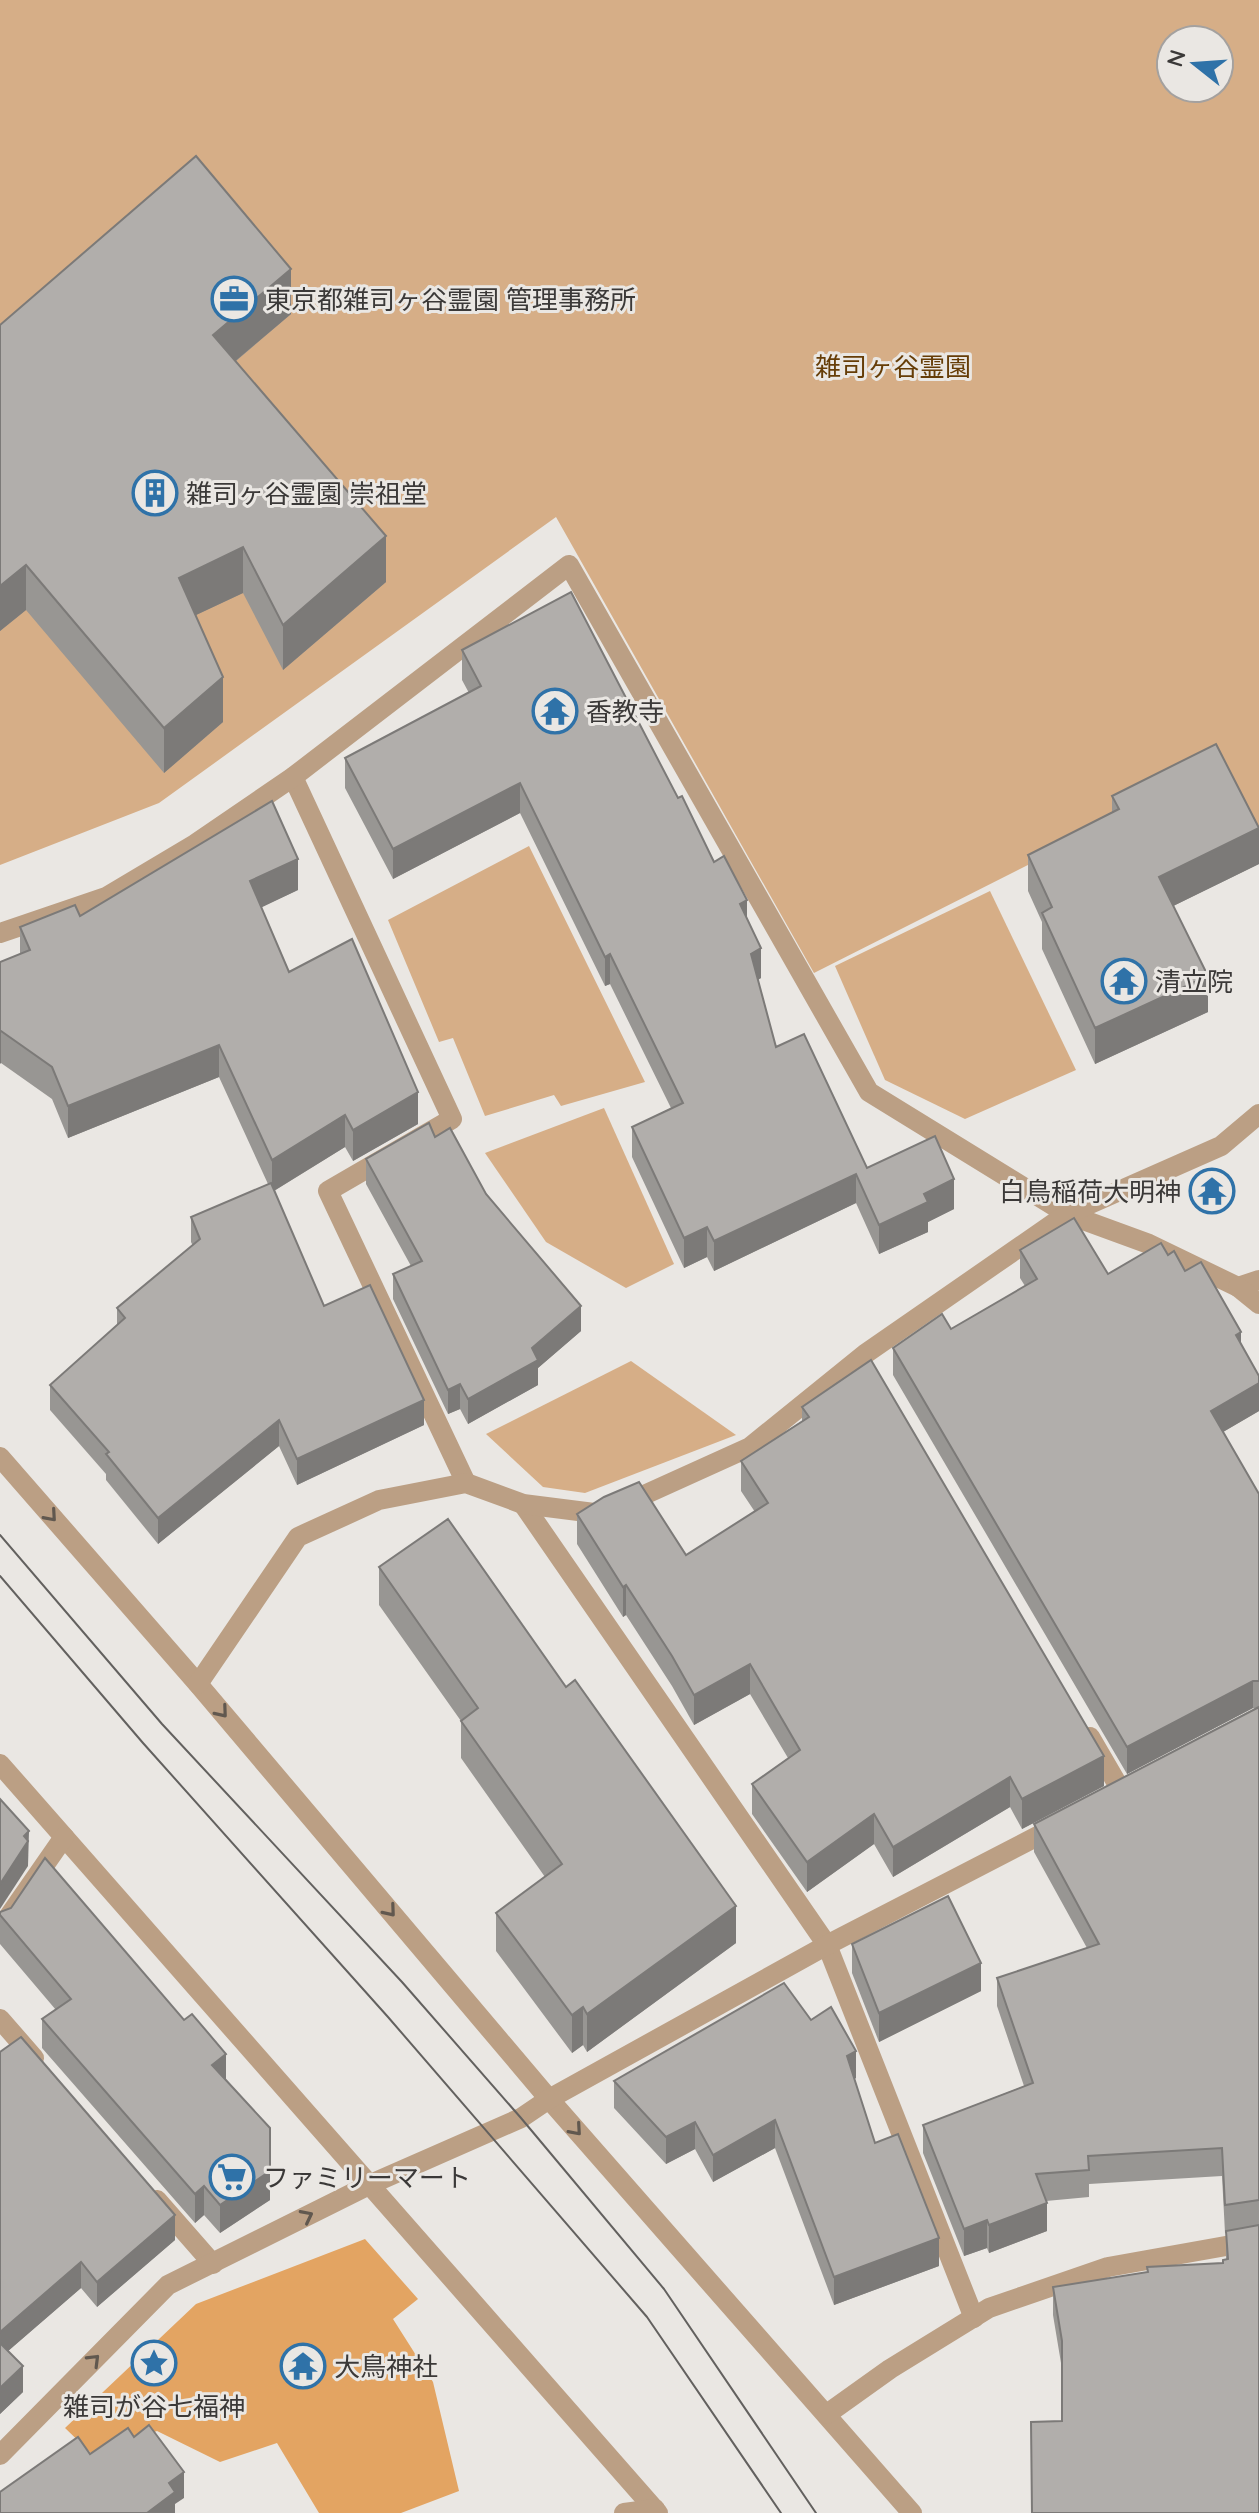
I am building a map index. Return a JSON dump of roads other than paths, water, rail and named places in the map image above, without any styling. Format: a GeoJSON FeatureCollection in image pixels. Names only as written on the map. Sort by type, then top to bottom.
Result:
{"type":"FeatureCollection","features":[{"type":"Feature","properties":{"kind":"street"},"geometry":{"type":"LineString","coordinates":[[0,933],[106,897],[195,844],[293,777],[569,565],[869,1092],[1067,1214],[1149,1244],[1238,1287],[1259,1304]]}},
{"type":"Feature","properties":{"kind":"street"},"geometry":{"type":"LineString","coordinates":[[293,777],[452,1119],[328,1191],[466,1483]]}},
{"type":"Feature","properties":{"kind":"street"},"geometry":{"type":"LineString","coordinates":[[198,1684],[298,1537],[379,1500],[466,1483],[523,1504],[602,1514],[750,1447],[1067,1214],[1221,1146],[1259,1114]]}},
{"type":"Feature","properties":{"kind":"street"},"geometry":{"type":"LineString","coordinates":[[1238,1287],[1259,1280]]}},
{"type":"Feature","properties":{"kind":"street"},"geometry":{"type":"LineString","coordinates":[[0,1457],[198,1684],[549,2099],[912,2513]]}},
{"type":"Feature","properties":{"kind":"street"},"geometry":{"type":"LineString","coordinates":[[523,1504],[827,1945],[974,2318]]}},
{"type":"Feature","properties":{"kind":"street"},"geometry":{"type":"LineString","coordinates":[[1082,1724],[1122,1792]]}},
{"type":"Feature","properties":{"kind":"street"},"geometry":{"type":"LineString","coordinates":[[0,1764],[656,2511]]}},
{"type":"Feature","properties":{"kind":"street"},"geometry":{"type":"LineString","coordinates":[[0,2455],[168,2285],[371,2184],[521,2118],[549,2099],[827,1945],[1080,1814]]}},
{"type":"Feature","properties":{"kind":"street"},"geometry":{"type":"LineString","coordinates":[[0,1929],[64,1837]]}},
{"type":"Feature","properties":{"kind":"street"},"geometry":{"type":"LineString","coordinates":[[0,2019],[51,2077]]}},
{"type":"Feature","properties":{"kind":"street"},"geometry":{"type":"LineString","coordinates":[[142,2182],[213,2264]]}},
{"type":"Feature","properties":{"kind":"street"},"geometry":{"type":"LineString","coordinates":[[827,2414],[890,2369],[989,2308],[1108,2267],[1259,2240]]}},
{"type":"Feature","properties":{"kind":"street"},"geometry":{"type":"LineString","coordinates":[[624,2513],[656,2511]]}},
{"type":"Feature","properties":{"kind":"tram line"},"geometry":{"type":"LineString","coordinates":[[0,1535],[162,1724],[402,1982],[664,2289],[816,2513]]}},
{"type":"Feature","properties":{"kind":"tram line"},"geometry":{"type":"LineString","coordinates":[[0,1576],[647,2317],[781,2513]]}},
{"type":"Feature","properties":{"kind":"place","name":"東京都雑司ヶ谷霊園 管理事務所"},"geometry":{"type":"Point","coordinates":[234,299]}},
{"type":"Feature","properties":{"kind":"place","name":"雑司ヶ谷霊園 崇祖堂"},"geometry":{"type":"Point","coordinates":[155,493]}},
{"type":"Feature","properties":{"kind":"place","name":"香教寺"},"geometry":{"type":"Point","coordinates":[555,711]}},
{"type":"Feature","properties":{"kind":"place","name":"清立院"},"geometry":{"type":"Point","coordinates":[1124,981]}},
{"type":"Feature","properties":{"kind":"place","name":"白鳥稲荷大明神"},"geometry":{"type":"Point","coordinates":[1212,1191]}},
{"type":"Feature","properties":{"kind":"place","name":"ファミリーマート"},"geometry":{"type":"Point","coordinates":[232,2177]}},
{"type":"Feature","properties":{"kind":"place","name":"雑司が谷七福神"},"geometry":{"type":"Point","coordinates":[154,2363]}},
{"type":"Feature","properties":{"kind":"place","name":"大鳥神社"},"geometry":{"type":"Point","coordinates":[303,2366]}},
{"type":"Feature","properties":{"kind":"park label","name":"雑司ヶ谷霊園"},"geometry":{"type":"Point","coordinates":[893,366]}}]}
